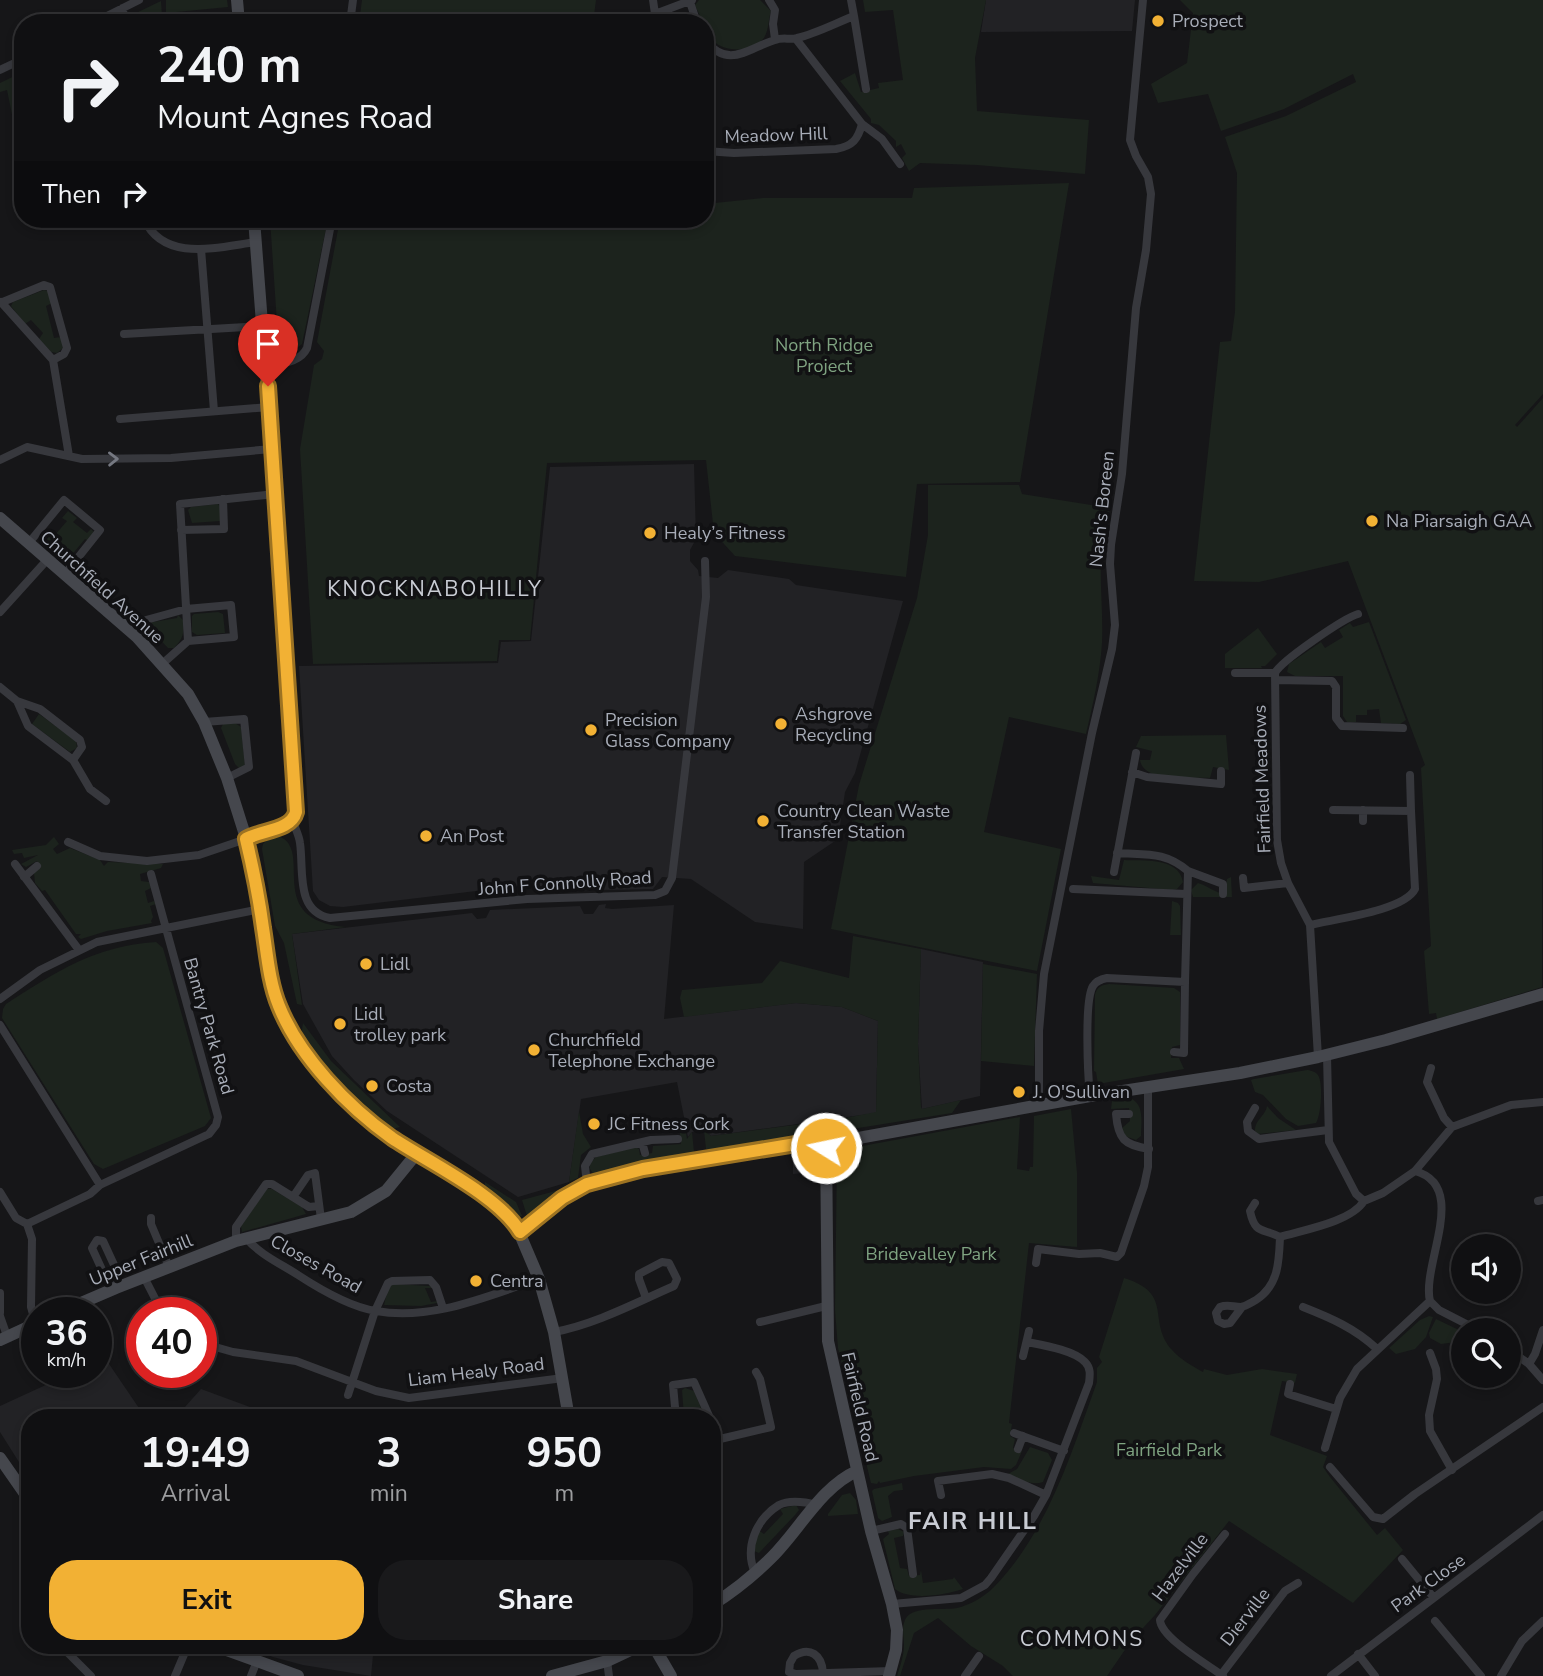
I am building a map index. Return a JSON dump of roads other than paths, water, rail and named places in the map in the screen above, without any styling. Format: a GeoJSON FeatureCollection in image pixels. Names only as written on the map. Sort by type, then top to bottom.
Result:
{"type":"FeatureCollection","features":[{"type":"Feature","properties":{"kind":"street"},"geometry":{"type":"LineString","coordinates":[[111,14],[139,0]]}},
{"type":"Feature","properties":{"kind":"street"},"geometry":{"type":"LineString","coordinates":[[653,0],[655,14],[691,1]]}},
{"type":"Feature","properties":{"kind":"street"},"geometry":{"type":"LineString","coordinates":[[769,0],[775,10],[775,39]]}},
{"type":"Feature","properties":{"kind":"street"},"geometry":{"type":"LineString","coordinates":[[851,0],[866,89]]}},
{"type":"Feature","properties":{"kind":"street","name":"Nash's Boreen"},"geometry":{"type":"LineString","coordinates":[[1039,1105],[1039,1031],[1044,974],[1092,733],[1110,662],[1115,625],[1111,548],[1122,474],[1136,308],[1151,194],[1148,177],[1130,140],[1143,0]]}},
{"type":"Feature","properties":{"kind":"street"},"geometry":{"type":"LineString","coordinates":[[123,8],[123,14]]}},
{"type":"Feature","properties":{"kind":"street"},"geometry":{"type":"LineString","coordinates":[[714,48],[718,52],[737,55],[748,53],[775,39],[796,39],[853,16]]}},
{"type":"Feature","properties":{"kind":"street"},"geometry":{"type":"LineString","coordinates":[[796,39],[862,124],[882,139],[900,164]]}},
{"type":"Feature","properties":{"kind":"street","name":"Meadow Hill"},"geometry":{"type":"LineString","coordinates":[[714,152],[847,147],[856,140],[862,124]]}},
{"type":"Feature","properties":{"kind":"street"},"geometry":{"type":"LineString","coordinates":[[148,228],[170,245],[185,250],[256,242]]}},
{"type":"Feature","properties":{"kind":"street"},"geometry":{"type":"LineString","coordinates":[[68,842],[100,856],[147,860],[199,855],[293,822],[296,812],[293,745],[255,228]]}},
{"type":"Feature","properties":{"kind":"street"},"geometry":{"type":"LineString","coordinates":[[266,366],[295,360],[301,357],[307,348],[330,228]]}},
{"type":"Feature","properties":{"kind":"street"},"geometry":{"type":"LineString","coordinates":[[201,249],[214,411]]}},
{"type":"Feature","properties":{"kind":"street"},"geometry":{"type":"LineString","coordinates":[[53,360],[64,354],[67,348],[50,288],[44,285],[0,303],[53,360],[69,456]]}},
{"type":"Feature","properties":{"kind":"street"},"geometry":{"type":"LineString","coordinates":[[124,334],[246,327]]}},
{"type":"Feature","properties":{"kind":"street"},"geometry":{"type":"LineString","coordinates":[[120,419],[269,407]]}},
{"type":"Feature","properties":{"kind":"street"},"geometry":{"type":"LineString","coordinates":[[0,460],[27,447],[82,459],[171,458],[272,449]]}},
{"type":"Feature","properties":{"kind":"street"},"geometry":{"type":"LineString","coordinates":[[188,641],[180,503],[275,494]]}},
{"type":"Feature","properties":{"kind":"street"},"geometry":{"type":"LineString","coordinates":[[181,530],[224,529],[223,499]]}},
{"type":"Feature","properties":{"kind":"street"},"geometry":{"type":"LineString","coordinates":[[28,544],[64,500],[100,530],[65,574]]}},
{"type":"Feature","properties":{"kind":"street","name":"Churchfield Avenue"},"geometry":{"type":"LineString","coordinates":[[0,519],[134,634],[188,694],[204,723],[227,778],[245,837],[261,909],[273,987],[293,1035],[324,1074],[361,1113],[392,1138],[489,1201],[516,1225],[520,1232]]}},
{"type":"Feature","properties":{"kind":"street"},"geometry":{"type":"LineString","coordinates":[[0,612],[47,560]]}},
{"type":"Feature","properties":{"kind":"street","name":"John F Connolly Road"},"geometry":{"type":"LineString","coordinates":[[293,822],[300,841],[307,902],[316,913],[330,918],[527,899],[655,895],[665,891],[672,878],[687,765],[706,597],[705,561]]}},
{"type":"Feature","properties":{"kind":"street"},"geometry":{"type":"LineString","coordinates":[[134,634],[146,620],[186,609],[231,605],[234,637],[188,641],[161,665]]}},
{"type":"Feature","properties":{"kind":"street"},"geometry":{"type":"LineString","coordinates":[[1275,676],[1285,662],[1345,620],[1358,614]]}},
{"type":"Feature","properties":{"kind":"street"},"geometry":{"type":"LineString","coordinates":[[1235,673],[1332,681],[1336,687],[1336,718],[1339,724],[1371,722],[1403,728]]}},
{"type":"Feature","properties":{"kind":"street","name":"Fairfield Meadows"},"geometry":{"type":"LineString","coordinates":[[1275,676],[1277,840],[1288,883],[1310,925],[1328,1130],[1334,1155],[1356,1194],[1364,1201]]}},
{"type":"Feature","properties":{"kind":"street"},"geometry":{"type":"LineString","coordinates":[[0,687],[17,701],[40,709],[80,740],[82,747],[73,760]]}},
{"type":"Feature","properties":{"kind":"street"},"geometry":{"type":"LineString","coordinates":[[17,701],[27,726],[73,760],[90,789],[106,800]]}},
{"type":"Feature","properties":{"kind":"street"},"geometry":{"type":"LineString","coordinates":[[204,723],[244,719],[249,767],[227,778]]}},
{"type":"Feature","properties":{"kind":"street"},"geometry":{"type":"LineString","coordinates":[[1114,872],[1136,753]]}},
{"type":"Feature","properties":{"kind":"street"},"geometry":{"type":"LineString","coordinates":[[1132,772],[1147,777],[1221,784],[1221,771]]}},
{"type":"Feature","properties":{"kind":"street"},"geometry":{"type":"LineString","coordinates":[[1310,925],[1394,905],[1412,894],[1415,886],[1410,775]]}},
{"type":"Feature","properties":{"kind":"street"},"geometry":{"type":"LineString","coordinates":[[1333,810],[1411,811]]}},
{"type":"Feature","properties":{"kind":"street"},"geometry":{"type":"LineString","coordinates":[[1363,810],[1363,821]]}},
{"type":"Feature","properties":{"kind":"street"},"geometry":{"type":"LineString","coordinates":[[1117,853],[1176,860],[1188,871],[1223,884],[1223,894]]}},
{"type":"Feature","properties":{"kind":"street"},"geometry":{"type":"LineString","coordinates":[[15,864],[79,950]]}},
{"type":"Feature","properties":{"kind":"street"},"geometry":{"type":"LineString","coordinates":[[24,877],[37,866]]}},
{"type":"Feature","properties":{"kind":"street"},"geometry":{"type":"LineString","coordinates":[[1174,1052],[1184,1053],[1188,871]]}},
{"type":"Feature","properties":{"kind":"street"},"geometry":{"type":"LineString","coordinates":[[151,874],[165,930]]}},
{"type":"Feature","properties":{"kind":"street"},"geometry":{"type":"LineString","coordinates":[[1243,878],[1244,888],[1288,883]]}},
{"type":"Feature","properties":{"kind":"street"},"geometry":{"type":"LineString","coordinates":[[1073,889],[1186,894]]}},
{"type":"Feature","properties":{"kind":"street"},"geometry":{"type":"LineString","coordinates":[[0,999],[40,971],[97,942],[261,909]]}},
{"type":"Feature","properties":{"kind":"street","name":"Bantry Park Road"},"geometry":{"type":"LineString","coordinates":[[27,1224],[90,1194],[100,1185],[205,1137],[218,1122],[165,930]]}},
{"type":"Feature","properties":{"kind":"street"},"geometry":{"type":"LineString","coordinates":[[1090,1096],[1087,1073],[1090,997],[1094,985],[1107,978],[1185,982]]}},
{"type":"Feature","properties":{"kind":"street"},"geometry":{"type":"LineString","coordinates":[[567,1409],[554,1332],[539,1279],[520,1232],[562,1198],[587,1184],[643,1169],[826,1140],[853,1139],[1090,1096],[1240,1073],[1323,1056],[1429,1029],[1543,994]]}},
{"type":"Feature","properties":{"kind":"street"},"geometry":{"type":"LineString","coordinates":[[0,1025],[100,1185]]}},
{"type":"Feature","properties":{"kind":"street"},"geometry":{"type":"LineString","coordinates":[[1432,1068],[1427,1082],[1444,1118],[1452,1127]]}},
{"type":"Feature","properties":{"kind":"street"},"geometry":{"type":"LineString","coordinates":[[1036,1263],[1038,1249],[1119,1256],[1144,1186],[1149,1149],[1147,1087]]}},
{"type":"Feature","properties":{"kind":"street"},"geometry":{"type":"LineString","coordinates":[[1255,1203],[1250,1212],[1258,1230],[1280,1237],[1329,1222],[1356,1210],[1364,1201],[1383,1193],[1415,1171],[1452,1127],[1511,1105],[1543,1102]]}},
{"type":"Feature","properties":{"kind":"street"},"geometry":{"type":"LineString","coordinates":[[1255,1108],[1247,1122],[1248,1131],[1259,1139],[1328,1130]]}},
{"type":"Feature","properties":{"kind":"street"},"geometry":{"type":"LineString","coordinates":[[1129,1114],[1116,1114],[1119,1135],[1131,1144],[1149,1149]]}},
{"type":"Feature","properties":{"kind":"street"},"geometry":{"type":"LineString","coordinates":[[587,1184],[585,1166],[592,1154],[642,1142],[678,1139]]}},
{"type":"Feature","properties":{"kind":"street","name":"Fairfield Road"},"geometry":{"type":"LineString","coordinates":[[826,1140],[826,1306],[830,1357],[871,1531],[892,1604],[898,1638],[890,1674]]}},
{"type":"Feature","properties":{"kind":"street"},"geometry":{"type":"LineString","coordinates":[[642,1142],[645,1153]]}},
{"type":"Feature","properties":{"kind":"street","name":"Upper Fairhill"},"geometry":{"type":"LineString","coordinates":[[86,1297],[113,1282],[144,1277],[320,1213],[351,1212],[379,1196],[400,1176],[416,1153]]}},
{"type":"Feature","properties":{"kind":"street"},"geometry":{"type":"LineString","coordinates":[[1415,1171],[1425,1175],[1433,1184],[1442,1208],[1442,1224],[1429,1276],[1430,1301],[1455,1318]]}},
{"type":"Feature","properties":{"kind":"street"},"geometry":{"type":"LineString","coordinates":[[293,1197],[307,1175],[312,1172],[315,1174],[320,1213]]}},
{"type":"Feature","properties":{"kind":"street"},"geometry":{"type":"LineString","coordinates":[[241,1240],[236,1227],[264,1185],[272,1184],[320,1213]]}},
{"type":"Feature","properties":{"kind":"street"},"geometry":{"type":"LineString","coordinates":[[0,1192],[16,1218],[27,1224],[32,1239],[31,1297]]}},
{"type":"Feature","properties":{"kind":"street"},"geometry":{"type":"LineString","coordinates":[[151,1217],[150,1224],[169,1267]]}},
{"type":"Feature","properties":{"kind":"street"},"geometry":{"type":"LineString","coordinates":[[1242,1307],[1260,1297],[1272,1285],[1276,1275],[1280,1237]]}},
{"type":"Feature","properties":{"kind":"street","name":"Closes Road"},"geometry":{"type":"LineString","coordinates":[[241,1240],[309,1282],[340,1298],[375,1311],[413,1313],[443,1308],[468,1303],[539,1279]]}},
{"type":"Feature","properties":{"kind":"street"},"geometry":{"type":"LineString","coordinates":[[554,1332],[589,1324],[674,1286],[677,1282],[668,1263],[662,1262],[639,1274],[646,1298]]}},
{"type":"Feature","properties":{"kind":"street"},"geometry":{"type":"LineString","coordinates":[[144,1277],[154,1297]]}},
{"type":"Feature","properties":{"kind":"street","name":"Closes Road"},"geometry":{"type":"LineString","coordinates":[[353,1383],[383,1290],[392,1281],[430,1280],[436,1287],[443,1308]]}},
{"type":"Feature","properties":{"kind":"street"},"geometry":{"type":"LineString","coordinates":[[0,1293],[4,1338],[21,1330]]}},
{"type":"Feature","properties":{"kind":"street"},"geometry":{"type":"LineString","coordinates":[[1325,1448],[1336,1409],[1350,1378],[1377,1348],[1430,1301]]}},
{"type":"Feature","properties":{"kind":"street"},"geometry":{"type":"LineString","coordinates":[[760,1322],[826,1306]]}},
{"type":"Feature","properties":{"kind":"street"},"geometry":{"type":"LineString","coordinates":[[1303,1307],[1341,1322],[1377,1348]]}},
{"type":"Feature","properties":{"kind":"street"},"geometry":{"type":"LineString","coordinates":[[1529,1364],[1543,1330]]}},
{"type":"Feature","properties":{"kind":"street"},"geometry":{"type":"LineString","coordinates":[[1023,1356],[1029,1331]]}},
{"type":"Feature","properties":{"kind":"street"},"geometry":{"type":"LineString","coordinates":[[892,1604],[952,1600],[971,1594],[985,1585],[1046,1495],[1089,1383],[1090,1372],[1086,1363],[1079,1358],[1052,1347],[1027,1342]]}},
{"type":"Feature","properties":{"kind":"street","name":"Liam Healy Road"},"geometry":{"type":"LineString","coordinates":[[217,1348],[296,1361],[392,1396],[409,1398],[562,1378]]}},
{"type":"Feature","properties":{"kind":"street"},"geometry":{"type":"LineString","coordinates":[[1430,1353],[1437,1382],[1429,1415],[1430,1431],[1452,1470]]}},
{"type":"Feature","properties":{"kind":"street"},"geometry":{"type":"LineString","coordinates":[[1521,1358],[1543,1380]]}},
{"type":"Feature","properties":{"kind":"street"},"geometry":{"type":"LineString","coordinates":[[721,1439],[771,1427],[756,1372]]}},
{"type":"Feature","properties":{"kind":"street"},"geometry":{"type":"LineString","coordinates":[[675,1409],[673,1385],[694,1381],[706,1409]]}},
{"type":"Feature","properties":{"kind":"street"},"geometry":{"type":"LineString","coordinates":[[348,1395],[353,1383]]}},
{"type":"Feature","properties":{"kind":"street"},"geometry":{"type":"LineString","coordinates":[[1290,1384],[1288,1394],[1336,1409]]}},
{"type":"Feature","properties":{"kind":"street"},"geometry":{"type":"LineString","coordinates":[[1331,1467],[1376,1518],[1387,1517],[1415,1494],[1543,1407]]}},
{"type":"Feature","properties":{"kind":"street"},"geometry":{"type":"LineString","coordinates":[[1014,1433],[1064,1451]]}},
{"type":"Feature","properties":{"kind":"street"},"geometry":{"type":"LineString","coordinates":[[1018,1449],[1023,1436]]}},
{"type":"Feature","properties":{"kind":"street"},"geometry":{"type":"LineString","coordinates":[[0,1458],[21,1488]]}},
{"type":"Feature","properties":{"kind":"street"},"geometry":{"type":"LineString","coordinates":[[721,1599],[772,1557],[835,1484],[857,1471]]}},
{"type":"Feature","properties":{"kind":"street"},"geometry":{"type":"LineString","coordinates":[[941,1495],[938,1481],[992,1474],[1009,1478],[1046,1495]]}},
{"type":"Feature","properties":{"kind":"street"},"geometry":{"type":"LineString","coordinates":[[755,1573],[749,1560],[755,1530],[780,1504],[803,1501],[818,1504]]}},
{"type":"Feature","properties":{"kind":"street","name":"Park Close"},"geometry":{"type":"LineString","coordinates":[[1331,1676],[1543,1515]]}},
{"type":"Feature","properties":{"kind":"street"},"geometry":{"type":"LineString","coordinates":[[871,1531],[901,1524],[907,1528],[914,1574]]}},
{"type":"Feature","properties":{"kind":"street","name":"Hazelville"},"geometry":{"type":"LineString","coordinates":[[1222,1675],[1169,1636],[1161,1627],[1160,1620],[1225,1534]]}},
{"type":"Feature","properties":{"kind":"street"},"geometry":{"type":"LineString","coordinates":[[1402,1559],[1434,1598]]}},
{"type":"Feature","properties":{"kind":"street","name":"Dierville"},"geometry":{"type":"LineString","coordinates":[[1222,1675],[1285,1591],[1298,1583]]}},
{"type":"Feature","properties":{"kind":"street"},"geometry":{"type":"LineString","coordinates":[[1435,1621],[1481,1676]]}},
{"type":"Feature","properties":{"kind":"street"},"geometry":{"type":"LineString","coordinates":[[1501,1676],[1522,1641],[1543,1621]]}},
{"type":"Feature","properties":{"kind":"street"},"geometry":{"type":"LineString","coordinates":[[69,1654],[91,1676]]}},
{"type":"Feature","properties":{"kind":"street"},"geometry":{"type":"LineString","coordinates":[[175,1676],[184,1654]]}},
{"type":"Feature","properties":{"kind":"street"},"geometry":{"type":"LineString","coordinates":[[238,1654],[298,1676]]}},
{"type":"Feature","properties":{"kind":"street"},"geometry":{"type":"LineString","coordinates":[[552,1676],[607,1661],[622,1654]]}},
{"type":"Feature","properties":{"kind":"street"},"geometry":{"type":"LineString","coordinates":[[658,1654],[671,1676]]}},
{"type":"Feature","properties":{"kind":"street"},"geometry":{"type":"LineString","coordinates":[[1358,1654],[1375,1676]]}},
{"type":"Feature","properties":{"kind":"street"},"geometry":{"type":"LineString","coordinates":[[965,1676],[979,1656]]}},
{"type":"Feature","properties":{"kind":"street"},"geometry":{"type":"LineString","coordinates":[[251,1676],[257,1661]]}},
{"type":"Feature","properties":{"kind":"street"},"geometry":{"type":"LineString","coordinates":[[607,1661],[609,1676]]}},
{"type":"Feature","properties":{"kind":"street"},"geometry":{"type":"LineString","coordinates":[[823,1673],[890,1674]]}},
{"type":"Feature","properties":{"kind":"place","name":"Prospect"},"geometry":{"type":"Point","coordinates":[1158,21]}},
{"type":"Feature","properties":{"kind":"place","name":"Na Piarsaigh GAA"},"geometry":{"type":"Point","coordinates":[1372,521]}},
{"type":"Feature","properties":{"kind":"place","name":"Healy’s Fitness"},"geometry":{"type":"Point","coordinates":[650,533]}},
{"type":"Feature","properties":{"kind":"place","name":"Ashgrove Recycling"},"geometry":{"type":"Point","coordinates":[781,724]}},
{"type":"Feature","properties":{"kind":"place","name":"Precision Glass Company"},"geometry":{"type":"Point","coordinates":[591,730]}},
{"type":"Feature","properties":{"kind":"place","name":"Country Clean Waste Transfer Station"},"geometry":{"type":"Point","coordinates":[763,821]}},
{"type":"Feature","properties":{"kind":"place","name":"An Post"},"geometry":{"type":"Point","coordinates":[426,836]}},
{"type":"Feature","properties":{"kind":"place","name":"Lidl"},"geometry":{"type":"Point","coordinates":[366,964]}},
{"type":"Feature","properties":{"kind":"place","name":"Lidl trolley park"},"geometry":{"type":"Point","coordinates":[340,1024]}},
{"type":"Feature","properties":{"kind":"place","name":"Churchfield Telephone Exchange"},"geometry":{"type":"Point","coordinates":[534,1050]}},
{"type":"Feature","properties":{"kind":"place","name":"Costa"},"geometry":{"type":"Point","coordinates":[372,1086]}},
{"type":"Feature","properties":{"kind":"place","name":"J. O'Sullivan"},"geometry":{"type":"Point","coordinates":[1019,1092]}},
{"type":"Feature","properties":{"kind":"place","name":"JC Fitness Cork"},"geometry":{"type":"Point","coordinates":[594,1124]}},
{"type":"Feature","properties":{"kind":"place","name":"Centra"},"geometry":{"type":"Point","coordinates":[476,1281]}},
{"type":"Feature","properties":{"kind":"district","name":"KNOCKNABOHILLY"},"geometry":{"type":"Point","coordinates":[435,589]}},
{"type":"Feature","properties":{"kind":"district","name":"FAIR HILL"},"geometry":{"type":"Point","coordinates":[973,1521]}},
{"type":"Feature","properties":{"kind":"district","name":"COMMONS"},"geometry":{"type":"Point","coordinates":[1082,1639]}},
{"type":"Feature","properties":{"kind":"park label","name":"North Ridge Project"},"geometry":{"type":"Point","coordinates":[824,355]}},
{"type":"Feature","properties":{"kind":"park label","name":"Bridevalley Park"},"geometry":{"type":"Point","coordinates":[931,1254]}},
{"type":"Feature","properties":{"kind":"park label","name":"Fairfield Park"},"geometry":{"type":"Point","coordinates":[1169,1450]}}]}
